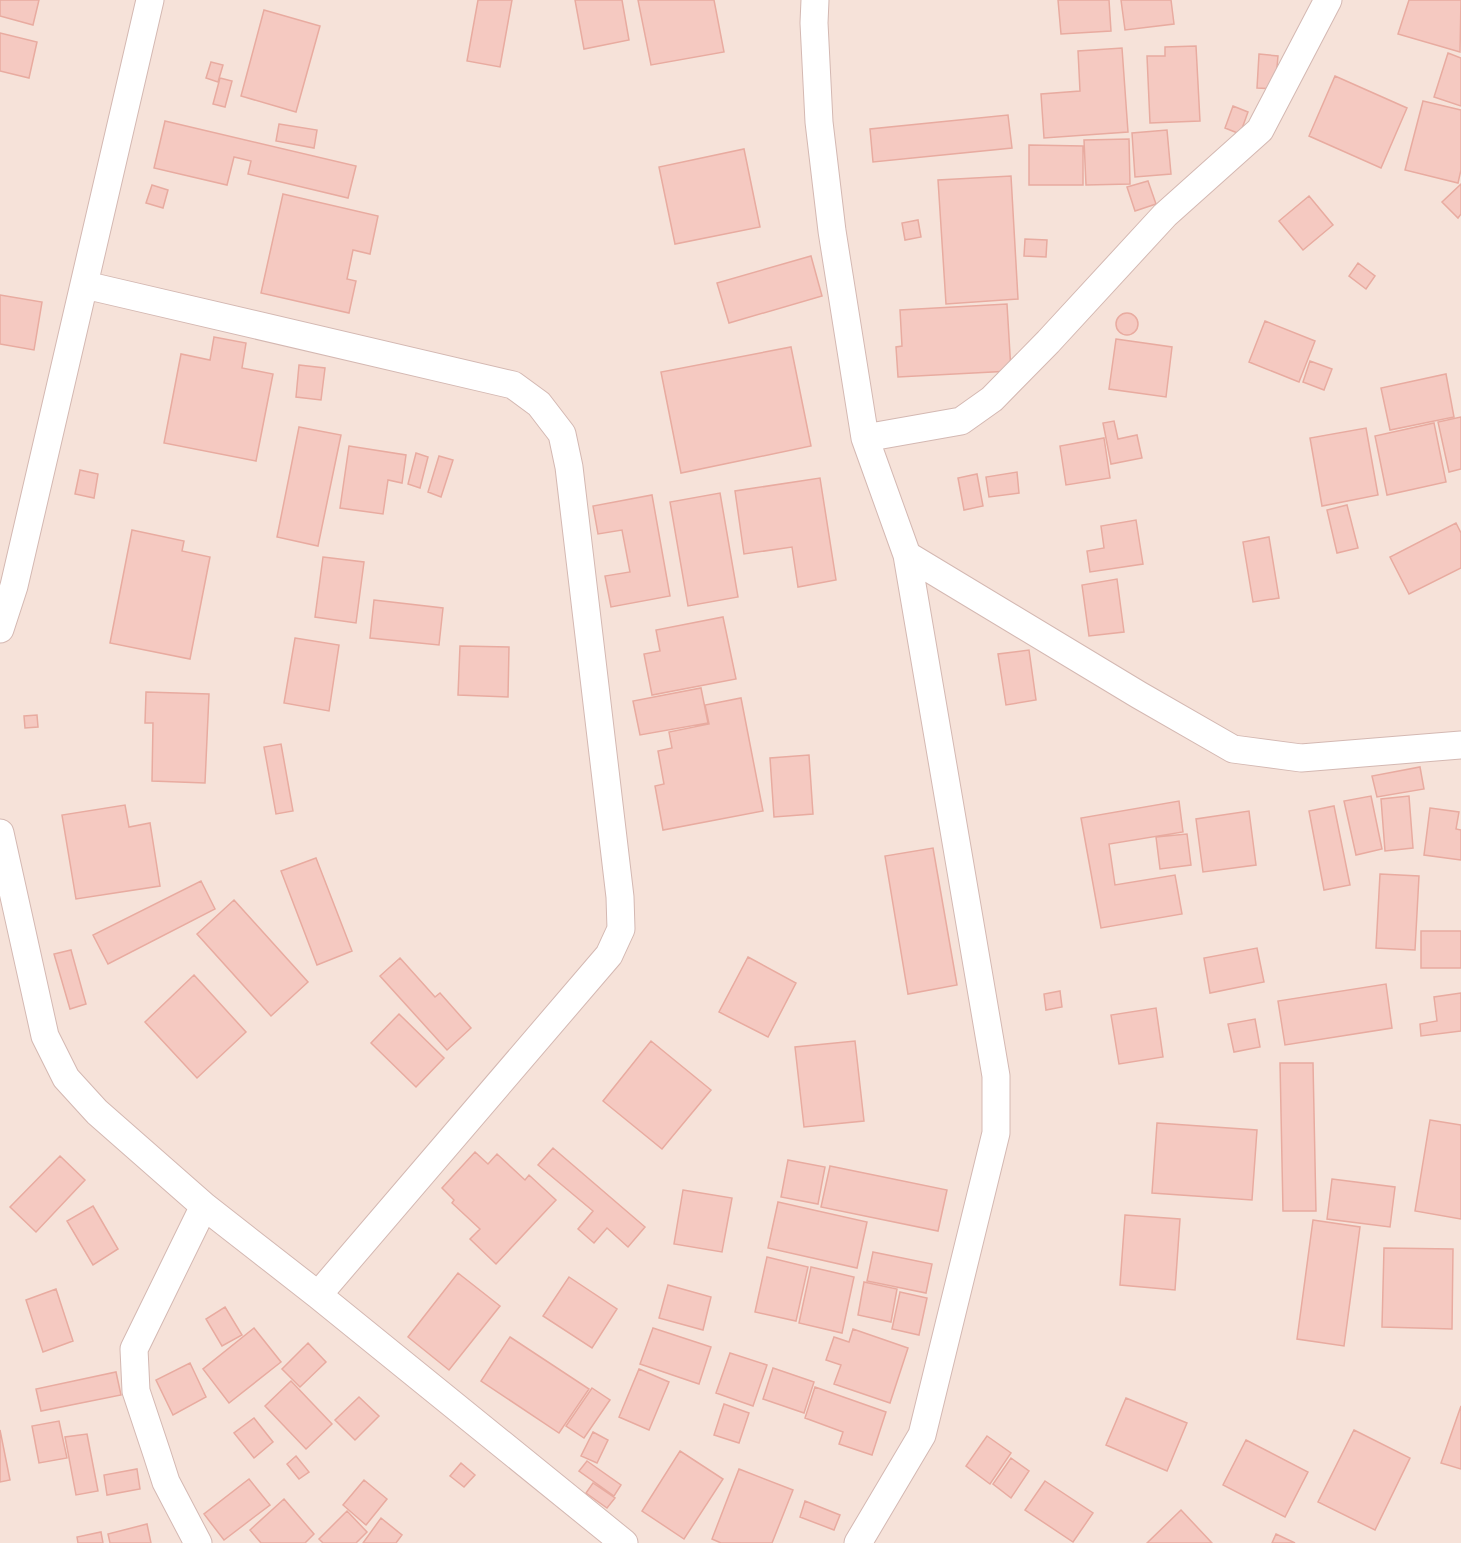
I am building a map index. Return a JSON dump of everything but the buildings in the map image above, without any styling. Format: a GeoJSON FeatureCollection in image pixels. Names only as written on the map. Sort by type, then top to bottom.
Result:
{"type":"FeatureCollection","features":[{"type":"Feature","properties":{"kind":"street"},"geometry":{"type":"LineString","coordinates":[[0,629],[14,586],[150,0]]}},
{"type":"Feature","properties":{"kind":"street"},"geometry":{"type":"LineString","coordinates":[[815,0],[813,23],[819,122],[832,231],[865,438],[907,555],[996,1076],[996,1133],[922,1435],[858,1543]]}},
{"type":"Feature","properties":{"kind":"street"},"geometry":{"type":"LineString","coordinates":[[865,438],[961,421],[992,399],[1165,215],[1260,130],[1328,0]]}},
{"type":"Feature","properties":{"kind":"street"},"geometry":{"type":"LineString","coordinates":[[85,285],[513,385],[540,404],[562,434],[569,467],[615,850],[621,929],[609,955],[318,1295]]}},
{"type":"Feature","properties":{"kind":"street"},"geometry":{"type":"LineString","coordinates":[[907,555],[1233,749],[1300,758],[1461,745]]}},
{"type":"Feature","properties":{"kind":"street"},"geometry":{"type":"LineString","coordinates":[[0,833],[45,1036],[66,1078],[97,1112],[204,1206],[318,1295],[624,1543]]}},
{"type":"Feature","properties":{"kind":"street"},"geometry":{"type":"LineString","coordinates":[[198,1543],[166,1482],[157,1455],[136,1391],[134,1349],[204,1206]]}},
{"type":"Feature","properties":{"kind":"shaded area"},"geometry":{"type":"Polygon","coordinates":[[[0,0],[1461,0],[1461,1543],[0,1543],[0,0]]]}}]}
